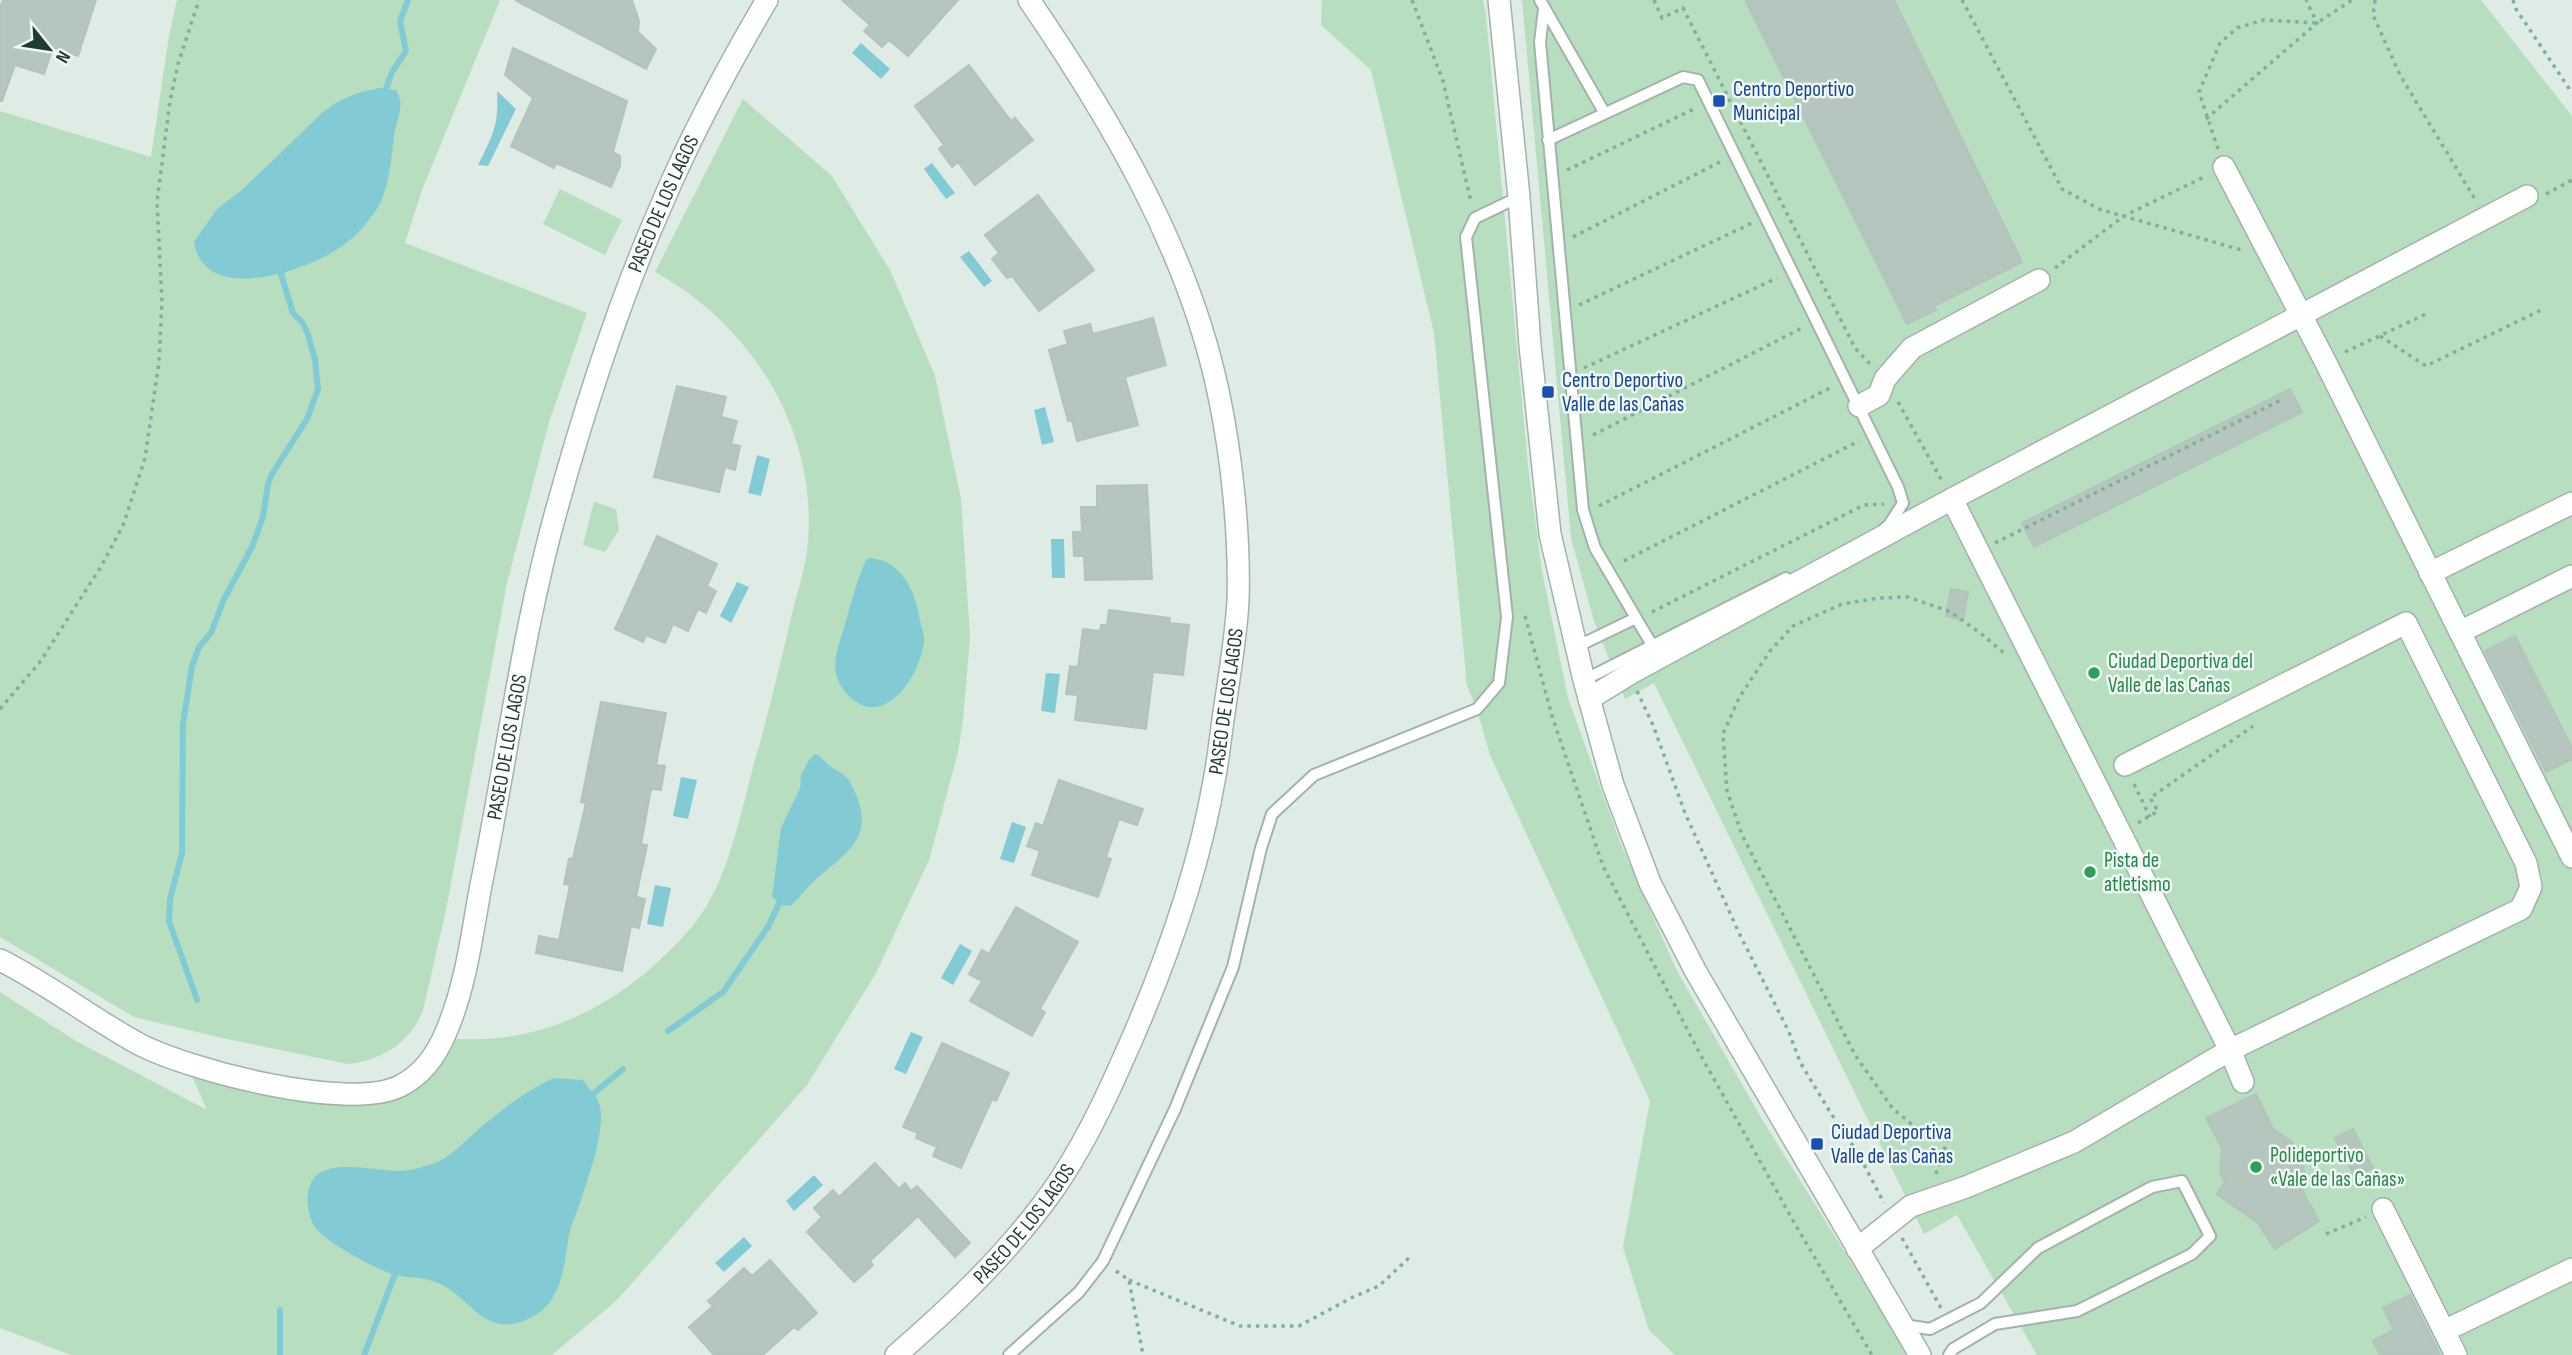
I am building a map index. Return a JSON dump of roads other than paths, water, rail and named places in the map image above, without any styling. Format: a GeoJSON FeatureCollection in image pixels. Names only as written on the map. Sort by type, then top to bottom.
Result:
{"type":"FeatureCollection","features":[{"type":"Feature","properties":{"kind":"street","name":"PASEO DE LOS LAGOS"},"geometry":{"type":"LineString","coordinates":[[0,960],[139,1044],[173,1059],[233,1076],[308,1090],[356,1095],[382,1092],[400,1086],[428,1063],[445,1036],[461,987],[520,667],[556,511],[593,390],[660,206],[704,113],[767,0]]}},
{"type":"Feature","properties":{"kind":"street","name":"PASEO DE LOS LAGOS"},"geometry":{"type":"LineString","coordinates":[[896,1355],[956,1303],[999,1258],[1044,1203],[1079,1149],[1109,1092],[1144,1015],[1179,915],[1214,783],[1238,601],[1230,462],[1218,390],[1183,274],[1138,180],[1063,50],[1029,0]]}},
{"type":"Feature","properties":{"kind":"street"},"geometry":{"type":"LineString","coordinates":[[1499,0],[1550,534],[1586,689],[1614,785],[1650,883],[1736,1043],[1920,1355]]}},
{"type":"Feature","properties":{"kind":"street"},"geometry":{"type":"LineString","coordinates":[[2224,167],[2325,361],[2572,857]]}},
{"type":"Feature","properties":{"kind":"street"},"geometry":{"type":"LineString","coordinates":[[1586,689],[1631,673],[1952,499],[2527,196]]}},
{"type":"Feature","properties":{"kind":"street"},"geometry":{"type":"LineString","coordinates":[[1859,407],[1879,395],[1885,379],[1912,348],[2039,280]]}},
{"type":"Feature","properties":{"kind":"street"},"geometry":{"type":"LineString","coordinates":[[1952,499],[2230,1050],[2243,1082]]}},
{"type":"Feature","properties":{"kind":"street"},"geometry":{"type":"LineString","coordinates":[[2430,573],[2572,503]]}},
{"type":"Feature","properties":{"kind":"street"},"geometry":{"type":"LineString","coordinates":[[2460,632],[2572,576]]}},
{"type":"Feature","properties":{"kind":"street"},"geometry":{"type":"LineString","coordinates":[[1857,1249],[1911,1206],[2074,1142],[2230,1050],[2521,909],[2531,887],[2526,863],[2406,623],[2125,765]]}},
{"type":"Feature","properties":{"kind":"street"},"geometry":{"type":"LineString","coordinates":[[2383,1209],[2456,1355]]}},
{"type":"Feature","properties":{"kind":"street"},"geometry":{"type":"LineString","coordinates":[[2444,1331],[2572,1269]]}},
{"type":"Feature","properties":{"kind":"lane"},"geometry":{"type":"LineString","coordinates":[[1542,5],[1604,112]]}},
{"type":"Feature","properties":{"kind":"lane"},"geometry":{"type":"LineString","coordinates":[[1542,5],[1540,42],[1583,510],[1595,548],[1652,645]]}},
{"type":"Feature","properties":{"kind":"lane"},"geometry":{"type":"LineString","coordinates":[[1548,140],[1683,77],[1698,80],[1873,434],[1903,503],[1889,525],[1652,645],[1586,689]]}},
{"type":"Feature","properties":{"kind":"lane"},"geometry":{"type":"LineString","coordinates":[[1009,1355],[1079,1292],[1104,1261],[1175,1109],[1233,967],[1261,848],[1272,814],[1314,775],[1477,709],[1499,683],[1507,617],[1466,237],[1475,218],[1519,197]]}},
{"type":"Feature","properties":{"kind":"lane"},"geometry":{"type":"LineString","coordinates":[[1576,647],[1636,618]]}},
{"type":"Feature","properties":{"kind":"lane"},"geometry":{"type":"LineString","coordinates":[[1902,1325],[1930,1329],[1948,1320],[1981,1303],[2038,1248],[2151,1187],[2182,1181],[2210,1236],[2192,1254],[2077,1311],[1995,1324],[1953,1349],[1949,1355]]}},
{"type":"Feature","properties":{"kind":"water"},"geometry":{"type":"Polygon","coordinates":[[[861,43],[890,69],[881,79],[852,53],[861,43]]]}},
{"type":"Feature","properties":{"kind":"water"},"geometry":{"type":"Polygon","coordinates":[[[379,88],[396,90],[400,113],[383,196],[374,213],[357,234],[321,259],[279,274],[234,278],[216,273],[202,261],[194,242],[217,209],[243,189],[323,112],[339,101],[379,88]]]}},
{"type":"Feature","properties":{"kind":"water"},"geometry":{"type":"Polygon","coordinates":[[[497,91],[516,109],[488,166],[478,165],[494,130],[497,91]]]}},
{"type":"Feature","properties":{"kind":"water"},"geometry":{"type":"Polygon","coordinates":[[[932,163],[955,193],[946,199],[924,169],[932,163]]]}},
{"type":"Feature","properties":{"kind":"water"},"geometry":{"type":"Polygon","coordinates":[[[969,251],[992,281],[984,287],[960,257],[969,251]]]}},
{"type":"Feature","properties":{"kind":"water"},"geometry":{"type":"Polygon","coordinates":[[[1045,407],[1054,442],[1042,445],[1034,410],[1045,407]]]}},
{"type":"Feature","properties":{"kind":"water"},"geometry":{"type":"Polygon","coordinates":[[[757,455],[770,459],[761,496],[748,493],[757,455]]]}},
{"type":"Feature","properties":{"kind":"water"},"geometry":{"type":"Polygon","coordinates":[[[1051,539],[1064,539],[1065,578],[1052,578],[1051,539]]]}},
{"type":"Feature","properties":{"kind":"water"},"geometry":{"type":"Polygon","coordinates":[[[868,558],[889,564],[904,577],[917,606],[924,639],[921,656],[907,684],[886,704],[874,707],[860,704],[847,694],[839,682],[835,664],[856,585],[868,558]]]}},
{"type":"Feature","properties":{"kind":"water"},"geometry":{"type":"Polygon","coordinates":[[[737,582],[749,587],[731,623],[720,616],[737,582]]]}},
{"type":"Feature","properties":{"kind":"water"},"geometry":{"type":"Polygon","coordinates":[[[1046,673],[1060,674],[1055,713],[1041,711],[1046,673]]]}},
{"type":"Feature","properties":{"kind":"water"},"geometry":{"type":"Polygon","coordinates":[[[815,754],[848,779],[859,803],[861,827],[852,847],[792,905],[784,906],[772,897],[781,828],[800,788],[801,775],[815,754]]]}},
{"type":"Feature","properties":{"kind":"water"},"geometry":{"type":"Polygon","coordinates":[[[681,777],[697,780],[688,819],[673,816],[681,777]]]}},
{"type":"Feature","properties":{"kind":"water"},"geometry":{"type":"Polygon","coordinates":[[[1012,822],[1026,827],[1014,863],[1000,859],[1012,822]]]}},
{"type":"Feature","properties":{"kind":"water"},"geometry":{"type":"Polygon","coordinates":[[[655,885],[671,888],[663,927],[647,924],[655,885]]]}},
{"type":"Feature","properties":{"kind":"water"},"geometry":{"type":"Polygon","coordinates":[[[960,944],[972,951],[953,985],[941,978],[960,944]]]}},
{"type":"Feature","properties":{"kind":"water"},"geometry":{"type":"Polygon","coordinates":[[[911,1032],[923,1037],[906,1074],[894,1069],[911,1032]]]}},
{"type":"Feature","properties":{"kind":"water"},"geometry":{"type":"Polygon","coordinates":[[[554,1078],[583,1080],[599,1103],[601,1116],[592,1166],[569,1235],[561,1280],[551,1300],[535,1315],[517,1323],[490,1321],[446,1287],[433,1281],[392,1274],[374,1266],[339,1247],[315,1227],[308,1208],[308,1195],[311,1182],[322,1172],[343,1167],[402,1171],[436,1163],[516,1100],[554,1078]]]}},
{"type":"Feature","properties":{"kind":"water"},"geometry":{"type":"Polygon","coordinates":[[[814,1175],[823,1185],[794,1211],[786,1201],[814,1175]]]}},
{"type":"Feature","properties":{"kind":"water"},"geometry":{"type":"Polygon","coordinates":[[[744,1237],[752,1246],[724,1272],[715,1263],[744,1237]]]}},
{"type":"Feature","properties":{"kind":"waterway"},"geometry":{"type":"LineString","coordinates":[[384,94],[392,72],[406,51],[400,21],[408,0]]}},
{"type":"Feature","properties":{"kind":"waterway"},"geometry":{"type":"LineString","coordinates":[[197,1000],[169,921],[170,899],[182,853],[183,724],[192,666],[199,647],[211,633],[224,599],[252,547],[263,517],[272,474],[307,419],[318,389],[315,360],[308,334],[293,313],[281,274],[285,268]]}},
{"type":"Feature","properties":{"kind":"waterway"},"geometry":{"type":"LineString","coordinates":[[668,1031],[723,992],[768,927],[782,897]]}},
{"type":"Feature","properties":{"kind":"waterway"},"geometry":{"type":"LineString","coordinates":[[587,1099],[623,1069]]}},
{"type":"Feature","properties":{"kind":"waterway"},"geometry":{"type":"LineString","coordinates":[[364,1355],[397,1269]]}},
{"type":"Feature","properties":{"kind":"waterway"},"geometry":{"type":"LineString","coordinates":[[280,1310],[280,1355]]}},
{"type":"Feature","properties":{"kind":"place","name":"Centro Deportivo Municipal"},"geometry":{"type":"Point","coordinates":[1719,101]}},
{"type":"Feature","properties":{"kind":"place","name":"Centro Deportivo Valle de las Cañas"},"geometry":{"type":"Point","coordinates":[1548,392]}},
{"type":"Feature","properties":{"kind":"place","name":"Ciudad Deportiva del Valle de las Cañas"},"geometry":{"type":"Point","coordinates":[2094,673]}},
{"type":"Feature","properties":{"kind":"place","name":"Pista de atletismo"},"geometry":{"type":"Point","coordinates":[2090,872]}},
{"type":"Feature","properties":{"kind":"place","name":"Ciudad Deportiva Valle de las Cañas"},"geometry":{"type":"Point","coordinates":[1817,1144]}},
{"type":"Feature","properties":{"kind":"place","name":"Polideportivo «Vale de las Cañas»"},"geometry":{"type":"Point","coordinates":[2256,1167]}}]}
